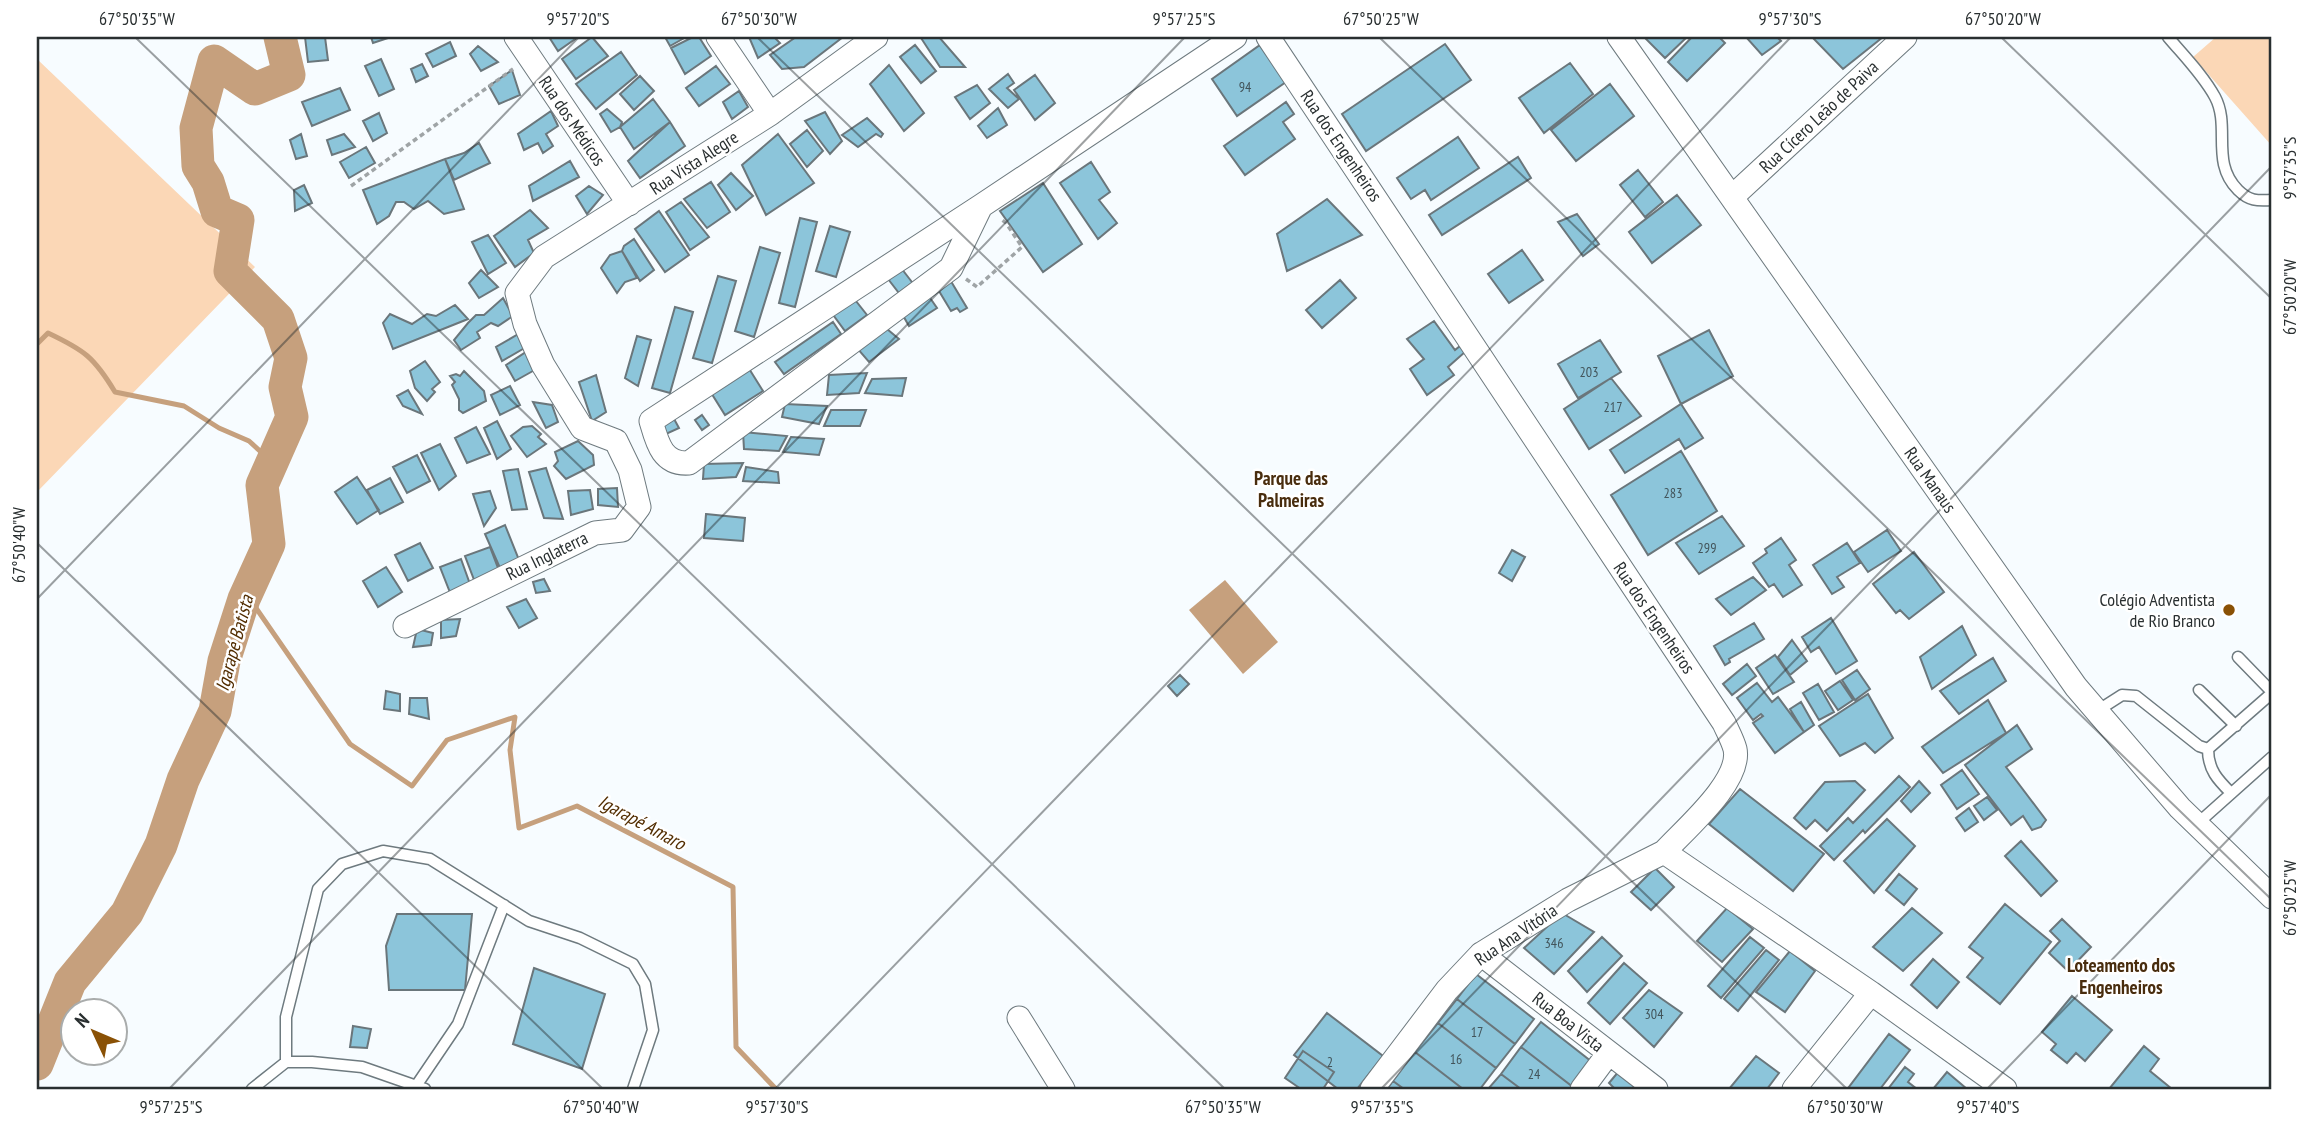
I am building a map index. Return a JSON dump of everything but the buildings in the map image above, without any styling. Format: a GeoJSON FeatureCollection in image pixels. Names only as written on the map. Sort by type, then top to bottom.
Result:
{"type":"FeatureCollection","features":[{"type":"Feature","properties":{"kind":"street","name":"Rua dos Médicos"},"geometry":{"type":"LineString","coordinates":[[516,37],[629,204]]}},
{"type":"Feature","properties":{"kind":"street"},"geometry":{"type":"LineString","coordinates":[[718,37],[770,114]]}},
{"type":"Feature","properties":{"kind":"street","name":"Rua Vista Alegre"},"geometry":{"type":"LineString","coordinates":[[517,293],[544,257],[770,114],[876,37]]}},
{"type":"Feature","properties":{"kind":"street"},"geometry":{"type":"LineString","coordinates":[[981,206],[951,268],[689,463],[673,461],[657,446],[651,421],[1235,37]]}},
{"type":"Feature","properties":{"kind":"street","name":"Rua dos Engenheiros"},"geometry":{"type":"LineString","coordinates":[[1268,37],[1724,723],[1735,750],[1731,774],[1723,789],[1664,852]]}},
{"type":"Feature","properties":{"kind":"street","name":"Rua Manaus"},"geometry":{"type":"LineString","coordinates":[[1619,37],[2076,687],[2180,808],[2272,897]]}},
{"type":"Feature","properties":{"kind":"street","name":"Rua Cícero Leão de Paiva"},"geometry":{"type":"LineString","coordinates":[[1732,197],[1905,37]]}},
{"type":"Feature","properties":{"kind":"street","name":"Rua Inglaterra"},"geometry":{"type":"LineString","coordinates":[[405,626],[595,533],[622,530],[639,507],[630,471],[616,441],[582,428],[543,365],[525,324],[517,293]]}},
{"type":"Feature","properties":{"kind":"street"},"geometry":{"type":"LineString","coordinates":[[1664,852],[1871,993],[2004,1089]]}},
{"type":"Feature","properties":{"kind":"street","name":"Rua Ana Vitória"},"geometry":{"type":"LineString","coordinates":[[1372,1089],[1447,990],[1480,954],[1568,900],[1664,852]]}},
{"type":"Feature","properties":{"kind":"street","name":"Rua Boa Vista"},"geometry":{"type":"LineString","coordinates":[[1480,954],[1656,1089]]}},
{"type":"Feature","properties":{"kind":"street"},"geometry":{"type":"LineString","coordinates":[[1794,1089],[1871,993]]}},
{"type":"Feature","properties":{"kind":"street"},"geometry":{"type":"LineString","coordinates":[[1019,1018],[1063,1089]]}},
{"type":"Feature","properties":{"kind":"street"},"geometry":{"type":"LineString","coordinates":[[1582,1089],[1608,1054]]}},
{"type":"Feature","properties":{"kind":"lane"},"geometry":{"type":"LineString","coordinates":[[2168,37],[2216,98],[2222,122],[2222,152],[2227,177],[2254,201],[2272,200]]}},
{"type":"Feature","properties":{"kind":"lane"},"geometry":{"type":"LineString","coordinates":[[2208,749],[2272,693],[2238,657]]}},
{"type":"Feature","properties":{"kind":"lane"},"geometry":{"type":"LineString","coordinates":[[2199,690],[2236,726]]}},
{"type":"Feature","properties":{"kind":"lane"},"geometry":{"type":"LineString","coordinates":[[2097,711],[2122,695],[2136,696],[2200,746],[2208,749]]}},
{"type":"Feature","properties":{"kind":"lane"},"geometry":{"type":"LineString","coordinates":[[2208,749],[2208,760],[2213,774],[2231,793]]}},
{"type":"Feature","properties":{"kind":"lane"},"geometry":{"type":"LineString","coordinates":[[2197,824],[2272,757]]}},
{"type":"Feature","properties":{"kind":"lane"},"geometry":{"type":"LineString","coordinates":[[286,1062],[286,1017],[318,889],[342,864],[383,851],[430,859],[529,921],[580,938],[633,964],[645,984],[653,1030],[633,1089]]}},
{"type":"Feature","properties":{"kind":"lane"},"geometry":{"type":"LineString","coordinates":[[252,1089],[286,1062],[362,1067],[420,1088],[458,1024],[504,905]]}},
{"type":"Feature","properties":{"kind":"path"},"geometry":{"type":"LineString","coordinates":[[351,186],[529,57]]}},
{"type":"Feature","properties":{"kind":"path"},"geometry":{"type":"LineString","coordinates":[[951,268],[977,287],[1023,247],[1006,222],[981,206]]}},
{"type":"Feature","properties":{"kind":"shaded area"},"geometry":{"type":"Polygon","coordinates":[[[2216,37],[2272,37],[2272,146],[2193,57],[2216,37]]]}},
{"type":"Feature","properties":{"kind":"shaded area"},"geometry":{"type":"Polygon","coordinates":[[[37,59],[255,267],[37,492],[37,59]]]}},
{"type":"Feature","properties":{"kind":"shaded area"},"geometry":{"type":"Polygon","coordinates":[[[1225,580],[1278,642],[1243,674],[1189,610],[1225,580]]]}},
{"type":"Feature","properties":{"kind":"waterway","name":"Igarapé Batista"},"geometry":{"type":"LineString","coordinates":[[37,1064],[70,982],[127,913],[161,845],[183,780],[215,711],[224,661],[244,599],[269,544],[262,485],[292,417],[285,387],[291,358],[278,319],[230,271],[238,220],[217,211],[208,182],[198,166],[196,128],[214,61],[255,89],[289,75],[280,37]]}},
{"type":"Feature","properties":{"kind":"waterway"},"geometry":{"type":"LineString","coordinates":[[37,344],[48,333],[60,339],[94,362],[115,392],[184,406],[219,428],[249,441],[272,462]]}},
{"type":"Feature","properties":{"kind":"waterway","name":"Igarapé Amaro"},"geometry":{"type":"LineString","coordinates":[[247,595],[350,744],[412,786],[447,740],[515,717],[510,750],[519,828],[577,806],[733,887],[736,1047],[776,1089]]}},
{"type":"Feature","properties":{"kind":"place","name":"Colégio Adventista de Rio Branco"},"geometry":{"type":"Point","coordinates":[2229,610]}},
{"type":"Feature","properties":{"kind":"district","name":"Parque das Palmeiras"},"geometry":{"type":"Point","coordinates":[1291,489]}},
{"type":"Feature","properties":{"kind":"district","name":"Loteamento dos Engenheiros"},"geometry":{"type":"Point","coordinates":[2121,976]}}]}
